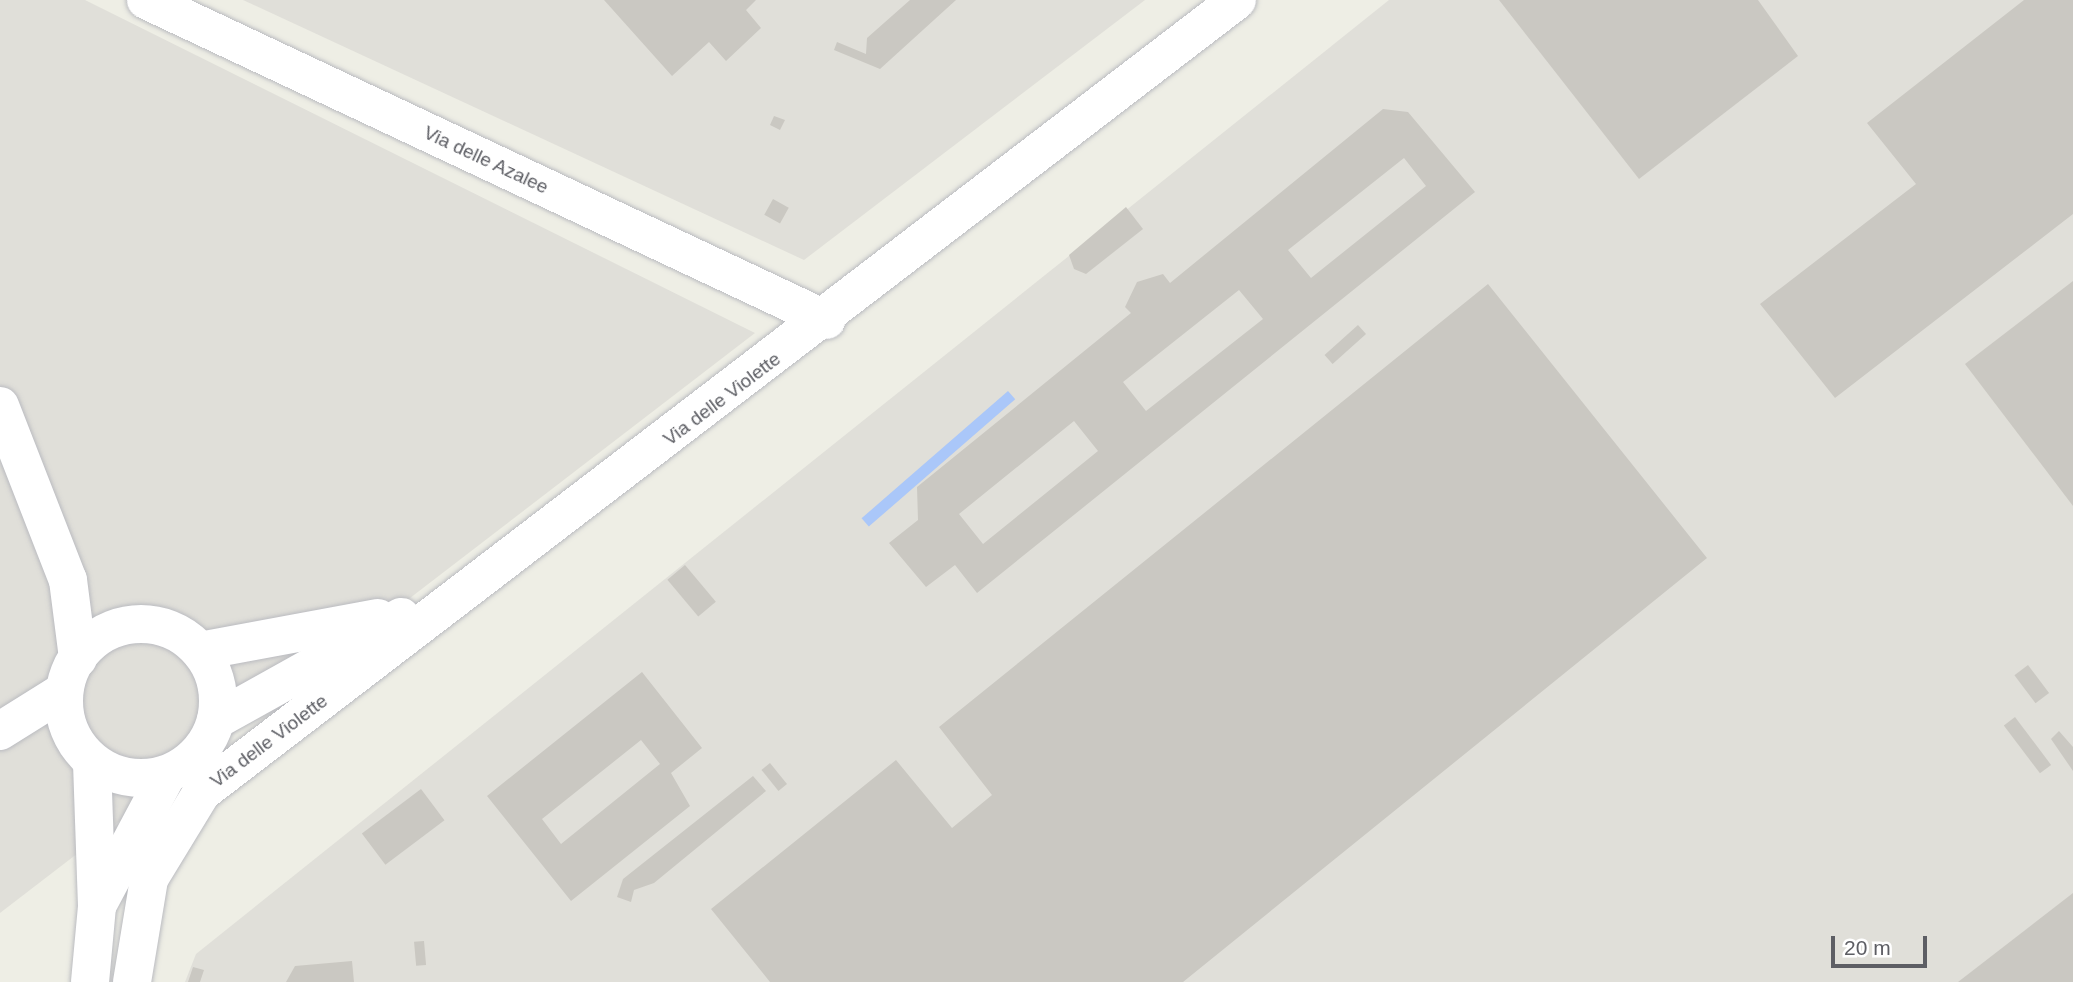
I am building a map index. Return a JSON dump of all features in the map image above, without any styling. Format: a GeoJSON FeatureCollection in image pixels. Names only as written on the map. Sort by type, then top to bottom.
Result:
{"type":"FeatureCollection","features":[{"type":"Feature","properties":{"kind":"street","name":"Via delle Azalee"},"geometry":{"type":"LineString","coordinates":[[146,0],[827,320]]}},
{"type":"Feature","properties":{"kind":"street","name":"Via delle Violette"},"geometry":{"type":"LineString","coordinates":[[132,982],[149,879],[202,792],[827,320],[1237,0]]}},
{"type":"Feature","properties":{"kind":"street"},"geometry":{"type":"LineString","coordinates":[[0,406],[68,580],[71,674],[83,752],[97,906],[90,982]]}},
{"type":"Feature","properties":{"kind":"street"},"geometry":{"type":"LineString","coordinates":[[216,720],[408,613],[609,485]]}},
{"type":"Feature","properties":{"kind":"street"},"geometry":{"type":"LineString","coordinates":[[0,736],[83,752],[115,775],[167,774],[190,761],[216,720],[218,695],[200,651],[170,631],[134,624],[68,580]]}},
{"type":"Feature","properties":{"kind":"street"},"geometry":{"type":"LineString","coordinates":[[200,651],[408,613]]}},
{"type":"Feature","properties":{"kind":"street"},"geometry":{"type":"LineString","coordinates":[[0,730],[71,674],[110,630],[134,624]]}},
{"type":"Feature","properties":{"kind":"street"},"geometry":{"type":"LineString","coordinates":[[97,906],[167,774]]}},
{"type":"Feature","properties":{"kind":"shaded area"},"geometry":{"type":"Polygon","coordinates":[[[0,0],[85,0],[755,333],[0,913],[0,0]]]}},
{"type":"Feature","properties":{"kind":"shaded area"},"geometry":{"type":"Polygon","coordinates":[[[243,0],[1145,0],[804,260],[243,0]]]}},
{"type":"Feature","properties":{"kind":"shaded area"},"geometry":{"type":"Polygon","coordinates":[[[1389,0],[2073,0],[2073,982],[185,982],[196,954],[1389,0]]]}},
{"type":"Feature","properties":{"kind":"water"},"geometry":{"type":"Polygon","coordinates":[[[1008,391],[1015,399],[869,527],[862,518],[1008,391]]]}},
{"type":"Feature","properties":{"kind":"building"},"geometry":{"type":"Polygon","coordinates":[[[604,0],[756,0],[746,10],[761,28],[726,61],[709,42],[672,76],[604,0]]]}},
{"type":"Feature","properties":{"kind":"building"},"geometry":{"type":"Polygon","coordinates":[[[910,0],[956,0],[880,69],[834,50],[837,42],[866,54],[867,38],[910,0]]]}},
{"type":"Feature","properties":{"kind":"building"},"geometry":{"type":"Polygon","coordinates":[[[1499,0],[1758,0],[1798,56],[1639,179],[1499,0]]]}},
{"type":"Feature","properties":{"kind":"building"},"geometry":{"type":"Polygon","coordinates":[[[2024,0],[2073,0],[2073,214],[1835,398],[1760,304],[1916,184],[1867,123],[2024,0]]]}},
{"type":"Feature","properties":{"kind":"building"},"geometry":{"type":"Polygon","coordinates":[[[1383,109],[1408,112],[1475,192],[977,593],[955,565],[926,587],[889,543],[918,520],[917,487],[1131,313],[1125,307],[1137,282],[1163,274],[1170,283],[1383,109]],[[1404,158],[1288,250],[1311,278],[1426,186],[1404,158]],[[1239,290],[1123,382],[1146,411],[1263,319],[1239,290]],[[1074,421],[959,514],[983,544],[1098,451],[1074,421]]]}},
{"type":"Feature","properties":{"kind":"building"},"geometry":{"type":"Polygon","coordinates":[[[774,116],[785,120],[780,130],[770,125],[774,116]]]}},
{"type":"Feature","properties":{"kind":"building"},"geometry":{"type":"Polygon","coordinates":[[[773,199],[789,208],[780,223],[764,215],[773,199]]]}},
{"type":"Feature","properties":{"kind":"building"},"geometry":{"type":"Polygon","coordinates":[[[1126,207],[1143,229],[1086,274],[1074,269],[1069,255],[1126,207]]]}},
{"type":"Feature","properties":{"kind":"building"},"geometry":{"type":"Polygon","coordinates":[[[2073,281],[2073,506],[1965,364],[2073,281]]]}},
{"type":"Feature","properties":{"kind":"building"},"geometry":{"type":"Polygon","coordinates":[[[1488,284],[1707,558],[1183,982],[770,982],[711,909],[896,760],[952,828],[992,795],[939,727],[1488,284]]]}},
{"type":"Feature","properties":{"kind":"building"},"geometry":{"type":"Polygon","coordinates":[[[1358,325],[1366,334],[1333,364],[1325,355],[1358,325]]]}},
{"type":"Feature","properties":{"kind":"building"},"geometry":{"type":"Polygon","coordinates":[[[685,565],[716,602],[698,617],[667,580],[685,565]]]}},
{"type":"Feature","properties":{"kind":"building"},"geometry":{"type":"Polygon","coordinates":[[[2028,665],[2049,693],[2035,703],[2014,675],[2028,665]]]}},
{"type":"Feature","properties":{"kind":"building"},"geometry":{"type":"Polygon","coordinates":[[[642,672],[702,748],[671,773],[690,806],[571,901],[487,796],[642,672]],[[641,740],[542,819],[561,844],[660,764],[641,740]]]}},
{"type":"Feature","properties":{"kind":"building"},"geometry":{"type":"Polygon","coordinates":[[[2015,717],[2051,765],[2040,773],[2004,725],[2015,717]]]}},
{"type":"Feature","properties":{"kind":"building"},"geometry":{"type":"Polygon","coordinates":[[[2059,731],[2073,747],[2073,771],[2051,739],[2059,731]]]}},
{"type":"Feature","properties":{"kind":"building"},"geometry":{"type":"Polygon","coordinates":[[[770,763],[787,784],[778,791],[761,770],[770,763]]]}},
{"type":"Feature","properties":{"kind":"building"},"geometry":{"type":"Polygon","coordinates":[[[753,776],[766,791],[654,883],[634,890],[631,902],[617,897],[623,879],[753,776]]]}},
{"type":"Feature","properties":{"kind":"building"},"geometry":{"type":"Polygon","coordinates":[[[421,789],[444,820],[385,865],[362,834],[421,789]]]}},
{"type":"Feature","properties":{"kind":"building"},"geometry":{"type":"Polygon","coordinates":[[[2073,893],[2073,982],[1958,982],[2073,893]]]}},
{"type":"Feature","properties":{"kind":"building"},"geometry":{"type":"Polygon","coordinates":[[[424,941],[426,965],[416,966],[414,942],[424,941]]]}},
{"type":"Feature","properties":{"kind":"building"},"geometry":{"type":"Polygon","coordinates":[[[352,961],[354,982],[286,982],[295,966],[352,961]]]}},
{"type":"Feature","properties":{"kind":"building"},"geometry":{"type":"Polygon","coordinates":[[[193,967],[204,970],[200,982],[188,982],[193,967]]]}}]}
